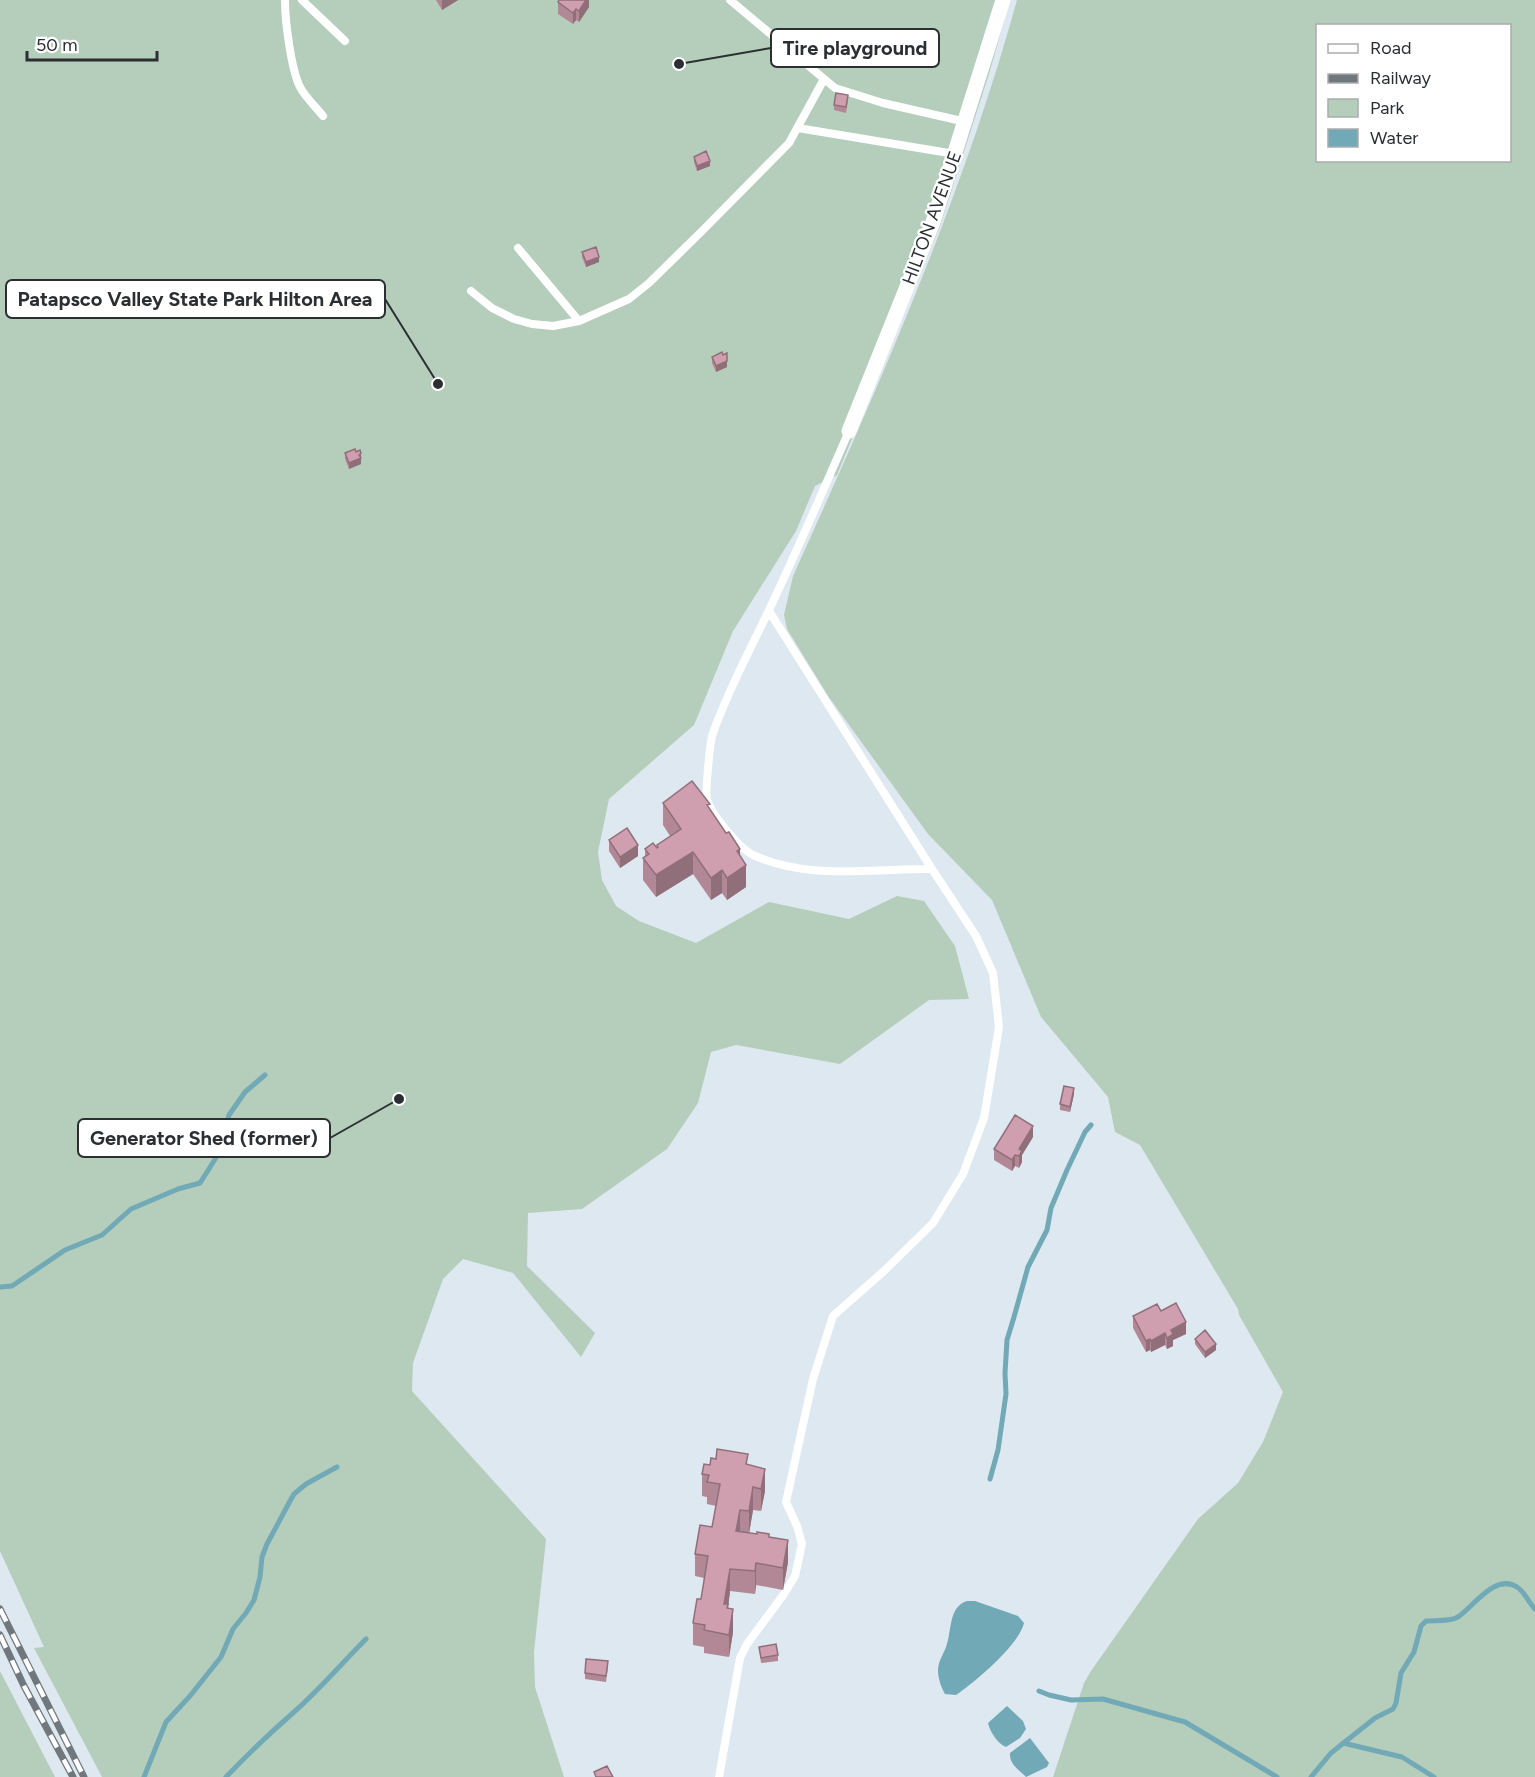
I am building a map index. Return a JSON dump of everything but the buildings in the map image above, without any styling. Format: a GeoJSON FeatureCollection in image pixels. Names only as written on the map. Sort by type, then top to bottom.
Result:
{"type":"FeatureCollection","features":[{"type":"Feature","properties":{"kind":"street","name":"HILTON AVENUE"},"geometry":{"type":"LineString","coordinates":[[849,431],[929,231],[966,122],[1003,0]]}},
{"type":"Feature","properties":{"kind":"lane"},"geometry":{"type":"LineString","coordinates":[[285,0],[285,21],[300,88],[323,116]]}},
{"type":"Feature","properties":{"kind":"lane"},"geometry":{"type":"LineString","coordinates":[[302,0],[345,41]]}},
{"type":"Feature","properties":{"kind":"lane"},"geometry":{"type":"LineString","coordinates":[[730,0],[835,88],[853,95],[966,122]]}},
{"type":"Feature","properties":{"kind":"lane"},"geometry":{"type":"LineString","coordinates":[[471,291],[492,308],[514,319],[553,326],[579,321],[629,299],[649,283],[789,143],[824,79]]}},
{"type":"Feature","properties":{"kind":"lane"},"geometry":{"type":"LineString","coordinates":[[798,128],[955,154]]}},
{"type":"Feature","properties":{"kind":"lane"},"geometry":{"type":"LineString","coordinates":[[518,248],[579,321]]}},
{"type":"Feature","properties":{"kind":"lane"},"geometry":{"type":"LineString","coordinates":[[849,431],[769,611],[746,654],[711,736],[706,799],[722,826],[751,854],[781,864],[834,872],[933,868]]}},
{"type":"Feature","properties":{"kind":"lane"},"geometry":{"type":"LineString","coordinates":[[719,1777],[740,1658],[747,1644],[795,1576],[802,1544],[798,1526],[786,1502],[813,1379],[833,1316],[933,1223],[963,1174],[984,1118],[999,1027],[993,973],[976,936],[769,611]]}},
{"type":"Feature","properties":{"kind":"green space"},"geometry":{"type":"Polygon","coordinates":[[[0,0],[1010,0],[989,74],[940,226],[837,475],[815,486],[796,531],[733,631],[694,725],[609,799],[598,852],[602,880],[616,906],[639,921],[696,943],[769,902],[849,919],[897,896],[924,901],[955,946],[969,999],[929,1000],[840,1064],[736,1045],[711,1052],[698,1103],[667,1149],[582,1209],[528,1213],[527,1266],[595,1333],[581,1357],[513,1273],[463,1259],[443,1279],[413,1363],[412,1391],[546,1539],[534,1652],[535,1687],[564,1777],[102,1777],[34,1648],[44,1647],[0,1551],[0,0]]]}},
{"type":"Feature","properties":{"kind":"green space"},"geometry":{"type":"Polygon","coordinates":[[[1017,0],[1535,0],[1535,1777],[1053,1777],[1084,1683],[1091,1671],[1198,1519],[1238,1483],[1263,1442],[1283,1392],[1239,1315],[1238,1309],[1140,1145],[1115,1132],[1108,1097],[1041,1017],[992,900],[928,834],[828,696],[787,629],[784,615],[793,576],[887,364],[971,148],[1017,0]]]}},
{"type":"Feature","properties":{"kind":"green space"},"geometry":{"type":"Polygon","coordinates":[[[0,1671],[55,1777],[0,1777],[0,1671]]]}},
{"type":"Feature","properties":{"kind":"water"},"geometry":{"type":"Polygon","coordinates":[[[975,1601],[1018,1616],[1024,1623],[1014,1642],[985,1672],[956,1695],[945,1694],[939,1679],[939,1664],[948,1641],[954,1614],[961,1604],[975,1601]]]}},
{"type":"Feature","properties":{"kind":"water"},"geometry":{"type":"Polygon","coordinates":[[[1007,1706],[1023,1721],[1026,1729],[1020,1738],[1006,1747],[995,1737],[988,1723],[1007,1706]]]}},
{"type":"Feature","properties":{"kind":"water"},"geometry":{"type":"Polygon","coordinates":[[[1030,1738],[1049,1763],[1047,1767],[1026,1777],[1013,1764],[1010,1753],[1030,1738]]]}},
{"type":"Feature","properties":{"kind":"waterway"},"geometry":{"type":"LineString","coordinates":[[0,1287],[12,1286],[65,1250],[102,1235],[131,1209],[178,1189],[200,1183],[219,1153],[229,1115],[245,1092],[265,1075]]}},
{"type":"Feature","properties":{"kind":"waterway"},"geometry":{"type":"LineString","coordinates":[[990,1479],[998,1450],[1006,1394],[1007,1340],[1028,1267],[1047,1230],[1051,1208],[1085,1132],[1091,1125]]}},
{"type":"Feature","properties":{"kind":"waterway"},"geometry":{"type":"LineString","coordinates":[[144,1777],[166,1722],[221,1657],[233,1629],[254,1600],[262,1557],[294,1494],[306,1484],[337,1467]]}},
{"type":"Feature","properties":{"kind":"waterway"},"geometry":{"type":"LineString","coordinates":[[1311,1777],[1331,1753],[1375,1718],[1393,1709],[1401,1673],[1414,1652],[1421,1626],[1426,1621],[1454,1619],[1493,1587],[1501,1584],[1517,1587],[1535,1609]]}},
{"type":"Feature","properties":{"kind":"waterway"},"geometry":{"type":"LineString","coordinates":[[226,1777],[312,1695],[366,1639]]}},
{"type":"Feature","properties":{"kind":"waterway"},"geometry":{"type":"LineString","coordinates":[[1039,1691],[1071,1700],[1103,1699],[1185,1722],[1277,1777]]}},
{"type":"Feature","properties":{"kind":"waterway"},"geometry":{"type":"LineString","coordinates":[[1343,1743],[1402,1757],[1434,1777]]}},
{"type":"Feature","properties":{"kind":"railway"},"geometry":{"type":"LineString","coordinates":[[0,1609],[84,1777]]}},
{"type":"Feature","properties":{"kind":"railway"},"geometry":{"type":"LineString","coordinates":[[0,1635],[24,1686],[73,1777]]}},
{"type":"Feature","properties":{"kind":"place","name":"Tire playground"},"geometry":{"type":"Point","coordinates":[679,64]}},
{"type":"Feature","properties":{"kind":"place","name":"Patapsco Valley State Park Hilton Area"},"geometry":{"type":"Point","coordinates":[438,384]}},
{"type":"Feature","properties":{"kind":"place","name":"Generator Shed (former)"},"geometry":{"type":"Point","coordinates":[399,1099]}}]}
